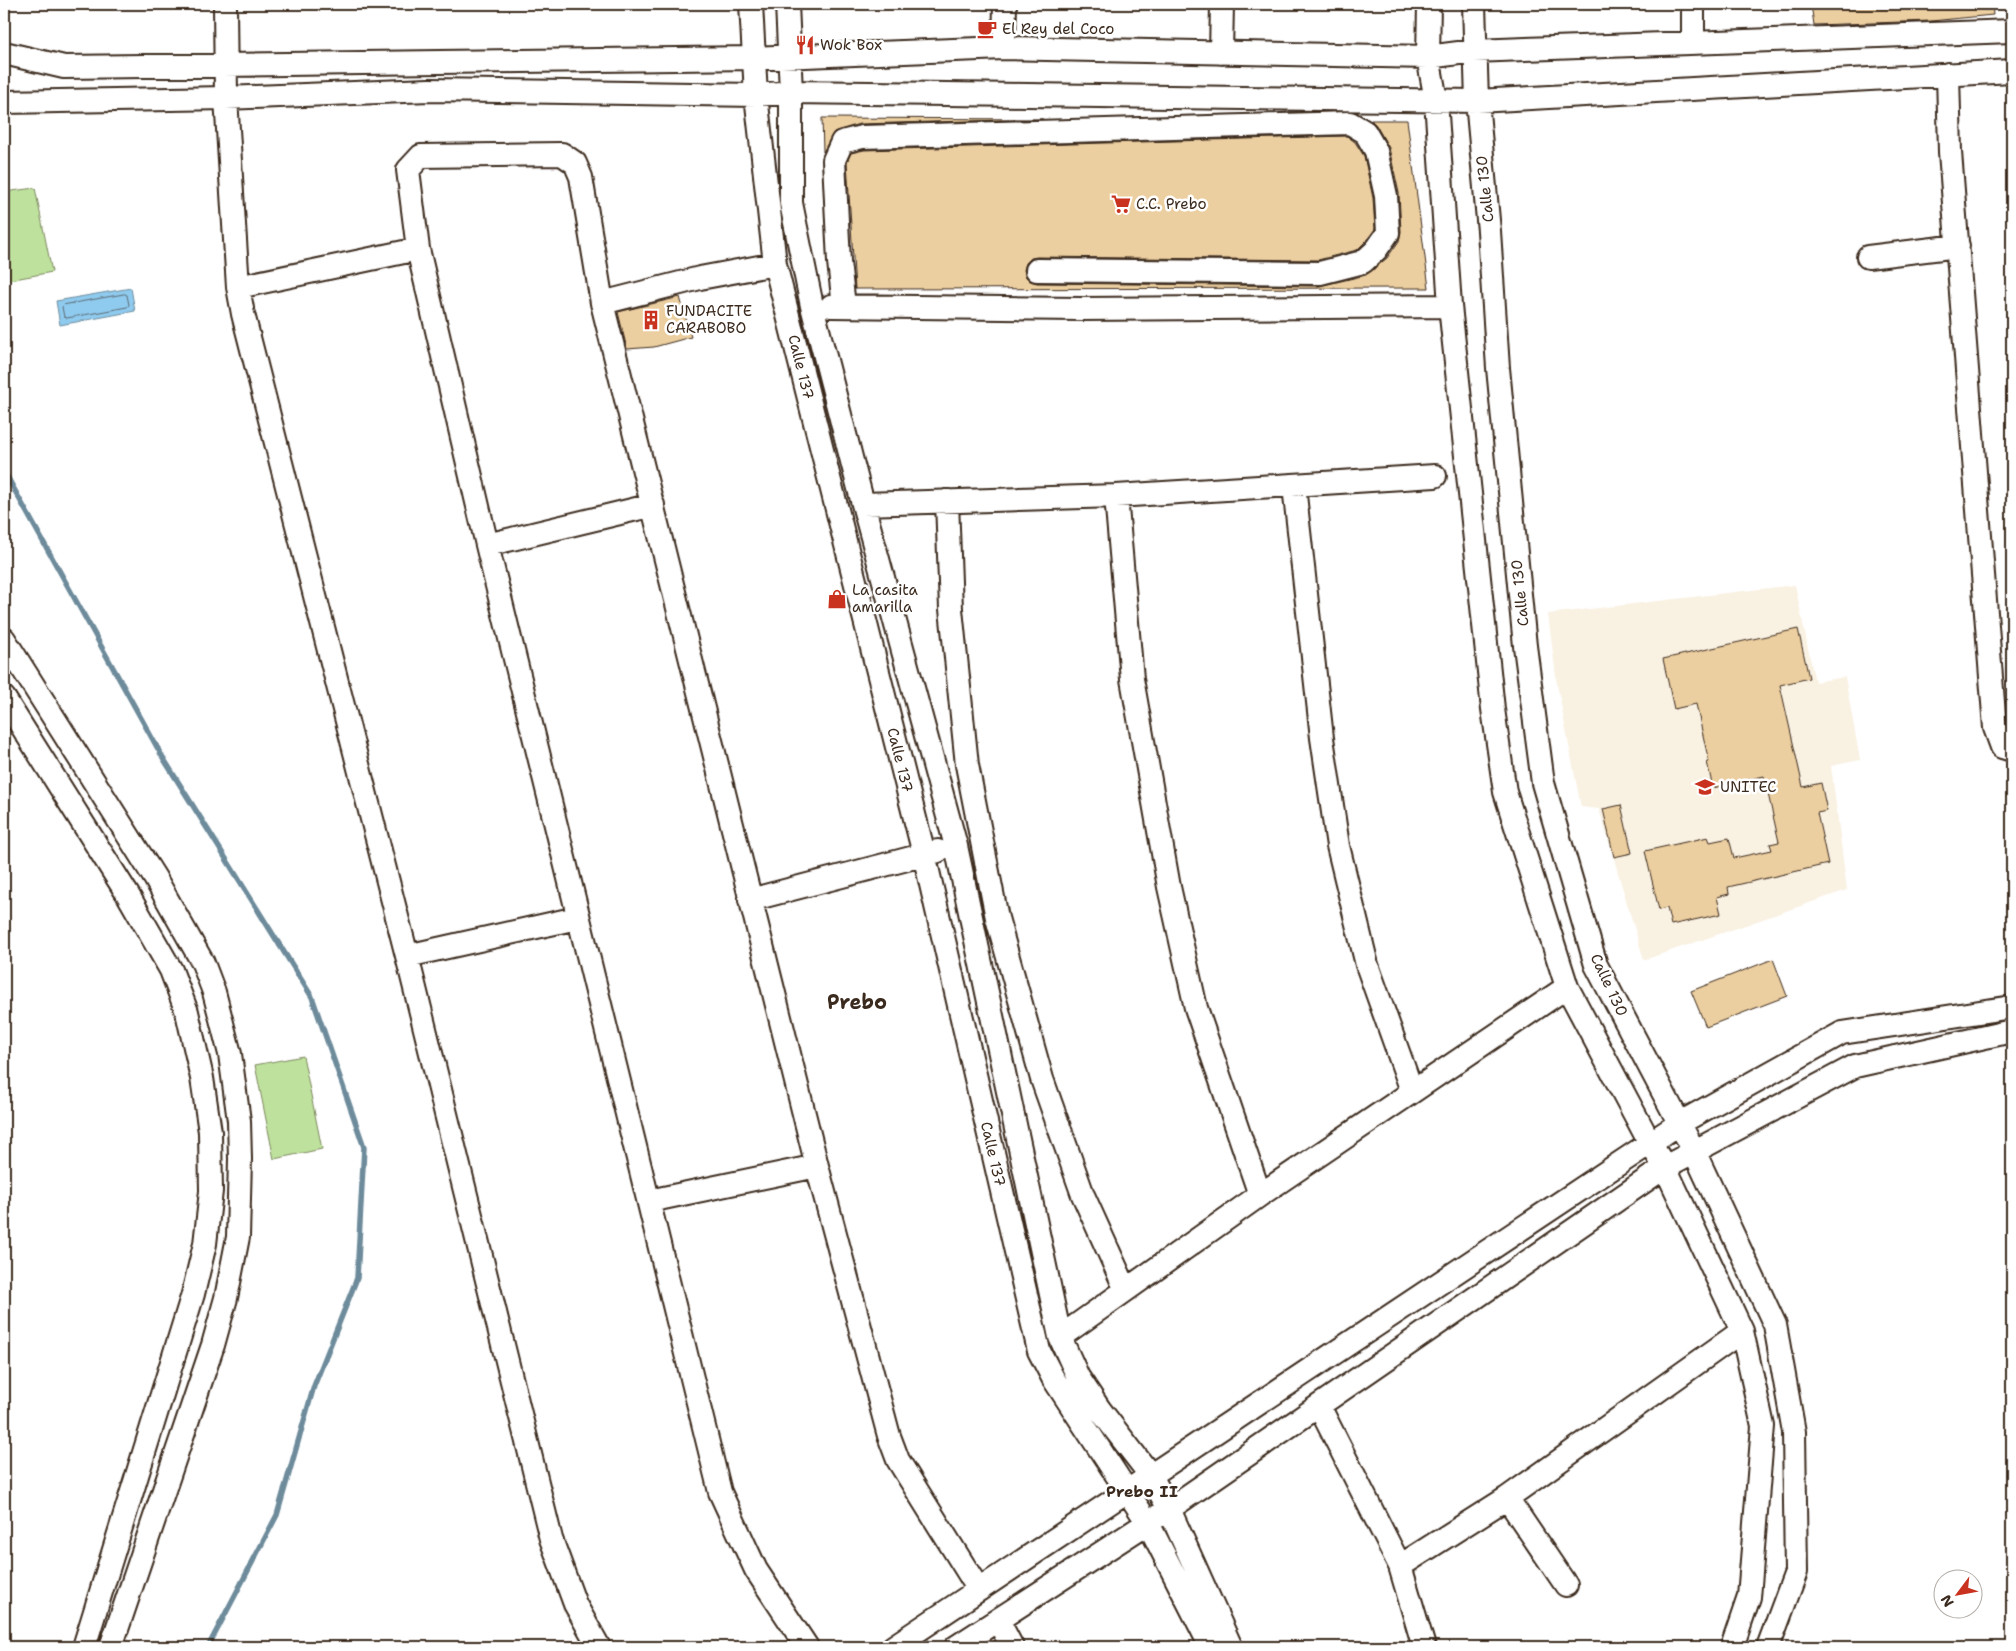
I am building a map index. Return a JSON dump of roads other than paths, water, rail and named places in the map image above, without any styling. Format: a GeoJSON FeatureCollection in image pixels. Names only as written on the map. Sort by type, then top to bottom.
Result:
{"type":"FeatureCollection","features":[{"type":"Feature","properties":{"kind":"street"},"geometry":{"type":"LineString","coordinates":[[225,4],[226,98],[238,287],[246,323],[407,956],[551,1539],[575,1604],[599,1647]]}},
{"type":"Feature","properties":{"kind":"street","name":"Calle 137"},"geometry":{"type":"LineString","coordinates":[[751,4],[756,95],[775,264],[924,854],[1039,1351],[1053,1378],[1148,1523],[1211,1647]]}},
{"type":"Feature","properties":{"kind":"street"},"geometry":{"type":"LineString","coordinates":[[786,4],[791,92],[791,203],[812,306],[863,504],[956,846],[1060,1337],[1078,1377],[1100,1410],[1151,1476],[1169,1509],[1231,1647]]}},
{"type":"Feature","properties":{"kind":"street"},"geometry":{"type":"LineString","coordinates":[[1004,48],[1005,4]]}},
{"type":"Feature","properties":{"kind":"street"},"geometry":{"type":"LineString","coordinates":[[1221,53],[1222,4]]}},
{"type":"Feature","properties":{"kind":"street"},"geometry":{"type":"LineString","coordinates":[[1429,4],[1428,57],[1436,100],[1450,306],[1493,709],[1505,792],[1567,987],[1650,1143],[1665,1167],[1742,1331],[1763,1426],[1750,1597],[1732,1647]]}},
{"type":"Feature","properties":{"kind":"street","name":"Calle 130"},"geometry":{"type":"LineString","coordinates":[[1474,4],[1476,100],[1489,231],[1498,368],[1523,626],[1543,783],[1596,965],[1680,1123],[1776,1325],[1794,1432],[1796,1572],[1768,1647]]}},
{"type":"Feature","properties":{"kind":"street"},"geometry":{"type":"LineString","coordinates":[[1693,4],[1693,43]]}},
{"type":"Feature","properties":{"kind":"street"},"geometry":{"type":"LineString","coordinates":[[4,53],[64,66],[753,58],[1004,48],[1428,57],[1474,51],[2012,31]]}},
{"type":"Feature","properties":{"kind":"street"},"geometry":{"type":"LineString","coordinates":[[4,102],[226,98],[429,90],[756,95],[791,92],[1476,100],[2012,71]]}},
{"type":"Feature","properties":{"kind":"street"},"geometry":{"type":"LineString","coordinates":[[1948,74],[1950,152],[1995,728],[2002,747],[2012,750]]}},
{"type":"Feature","properties":{"kind":"street"},"geometry":{"type":"LineString","coordinates":[[844,306],[834,160],[842,142],[872,136],[1350,123],[1365,132],[1376,151],[1386,196],[1388,233],[1376,250],[1364,262],[1320,273],[1037,270]]}},
{"type":"Feature","properties":{"kind":"street"},"geometry":{"type":"LineString","coordinates":[[807,1647],[756,1570],[720,1492],[577,918],[418,249],[408,170],[421,156],[562,154],[575,163],[581,177],[602,302],[817,1166],[888,1436],[898,1460],[979,1590]]}},
{"type":"Feature","properties":{"kind":"street"},"geometry":{"type":"LineString","coordinates":[[1868,257],[1958,246]]}},
{"type":"Feature","properties":{"kind":"street"},"geometry":{"type":"LineString","coordinates":[[238,287],[418,249]]}},
{"type":"Feature","properties":{"kind":"street"},"geometry":{"type":"LineString","coordinates":[[602,302],[700,278],[775,264]]}},
{"type":"Feature","properties":{"kind":"street"},"geometry":{"type":"LineString","coordinates":[[812,306],[1081,309],[1450,306]]}},
{"type":"Feature","properties":{"kind":"street"},"geometry":{"type":"LineString","coordinates":[[863,504],[1116,496],[1435,476]]}},
{"type":"Feature","properties":{"kind":"street"},"geometry":{"type":"LineString","coordinates":[[1294,486],[1322,738],[1338,846],[1368,965],[1412,1091]]}},
{"type":"Feature","properties":{"kind":"street"},"geometry":{"type":"LineString","coordinates":[[1116,496],[1132,679],[1169,887],[1196,1008],[1260,1195]]}},
{"type":"Feature","properties":{"kind":"street"},"geometry":{"type":"LineString","coordinates":[[947,502],[951,608],[967,765],[997,918],[1042,1079],[1083,1195],[1126,1290]]}},
{"type":"Feature","properties":{"kind":"street"},"geometry":{"type":"LineString","coordinates":[[487,545],[654,505]]}},
{"type":"Feature","properties":{"kind":"street"},"geometry":{"type":"LineString","coordinates":[[4,639],[155,878],[202,963],[214,992],[230,1054],[239,1121],[238,1237],[230,1280],[213,1345],[111,1647]]}},
{"type":"Feature","properties":{"kind":"street"},"geometry":{"type":"LineString","coordinates":[[4,698],[128,895],[170,970],[187,1012],[202,1078],[210,1132],[210,1191],[205,1244],[193,1294],[84,1647]]}},
{"type":"Feature","properties":{"kind":"street"},"geometry":{"type":"LineString","coordinates":[[750,900],[956,846]]}},
{"type":"Feature","properties":{"kind":"street"},"geometry":{"type":"LineString","coordinates":[[407,956],[577,918]]}},
{"type":"Feature","properties":{"kind":"street"},"geometry":{"type":"LineString","coordinates":[[1060,1337],[1260,1195],[1567,987]]}},
{"type":"Feature","properties":{"kind":"street"},"geometry":{"type":"LineString","coordinates":[[893,1647],[1680,1123],[1842,1033],[2012,1007]]}},
{"type":"Feature","properties":{"kind":"street"},"geometry":{"type":"LineString","coordinates":[[956,1647],[1169,1509],[1665,1167],[1855,1066],[2012,1031]]}},
{"type":"Feature","properties":{"kind":"street"},"geometry":{"type":"LineString","coordinates":[[649,1201],[817,1166]]}},
{"type":"Feature","properties":{"kind":"street"},"geometry":{"type":"LineString","coordinates":[[1400,1566],[1507,1498],[1742,1331]]}},
{"type":"Feature","properties":{"kind":"street"},"geometry":{"type":"LineString","coordinates":[[181,1334],[213,1345]]}},
{"type":"Feature","properties":{"kind":"street"},"geometry":{"type":"LineString","coordinates":[[1319,1406],[1400,1566],[1424,1647]]}},
{"type":"Feature","properties":{"kind":"street"},"geometry":{"type":"LineString","coordinates":[[1507,1498],[1566,1585]]}},
{"type":"Feature","properties":{"kind":"street"},"geometry":{"type":"LineString","coordinates":[[998,1620],[1012,1647]]}},
{"type":"Feature","properties":{"kind":"water"},"geometry":{"type":"Polygon","coordinates":[[[131,288],[135,311],[60,325],[56,301],[131,288]]]}},
{"type":"Feature","properties":{"kind":"waterway"},"geometry":{"type":"LineString","coordinates":[[4,471],[162,756],[312,997],[364,1147],[357,1278],[314,1386],[277,1515],[208,1647]]}},
{"type":"Feature","properties":{"kind":"place","name":"El Rey del Coco"},"geometry":{"type":"Point","coordinates":[987,29]}},
{"type":"Feature","properties":{"kind":"place","name":"Wok Box"},"geometry":{"type":"Point","coordinates":[805,45]}},
{"type":"Feature","properties":{"kind":"place","name":"C.C. Prebo"},"geometry":{"type":"Point","coordinates":[1121,204]}},
{"type":"Feature","properties":{"kind":"place","name":"FUNDACITE CARABOBO"},"geometry":{"type":"Point","coordinates":[651,320]}},
{"type":"Feature","properties":{"kind":"place","name":"La casita amarilla"},"geometry":{"type":"Point","coordinates":[837,599]}},
{"type":"Feature","properties":{"kind":"place","name":"UNITEC"},"geometry":{"type":"Point","coordinates":[1705,787]}},
{"type":"Feature","properties":{"kind":"district","name":"Prebo"},"geometry":{"type":"Point","coordinates":[857,1002]}},
{"type":"Feature","properties":{"kind":"district","name":"Prebo II"},"geometry":{"type":"Point","coordinates":[1142,1491]}}]}
